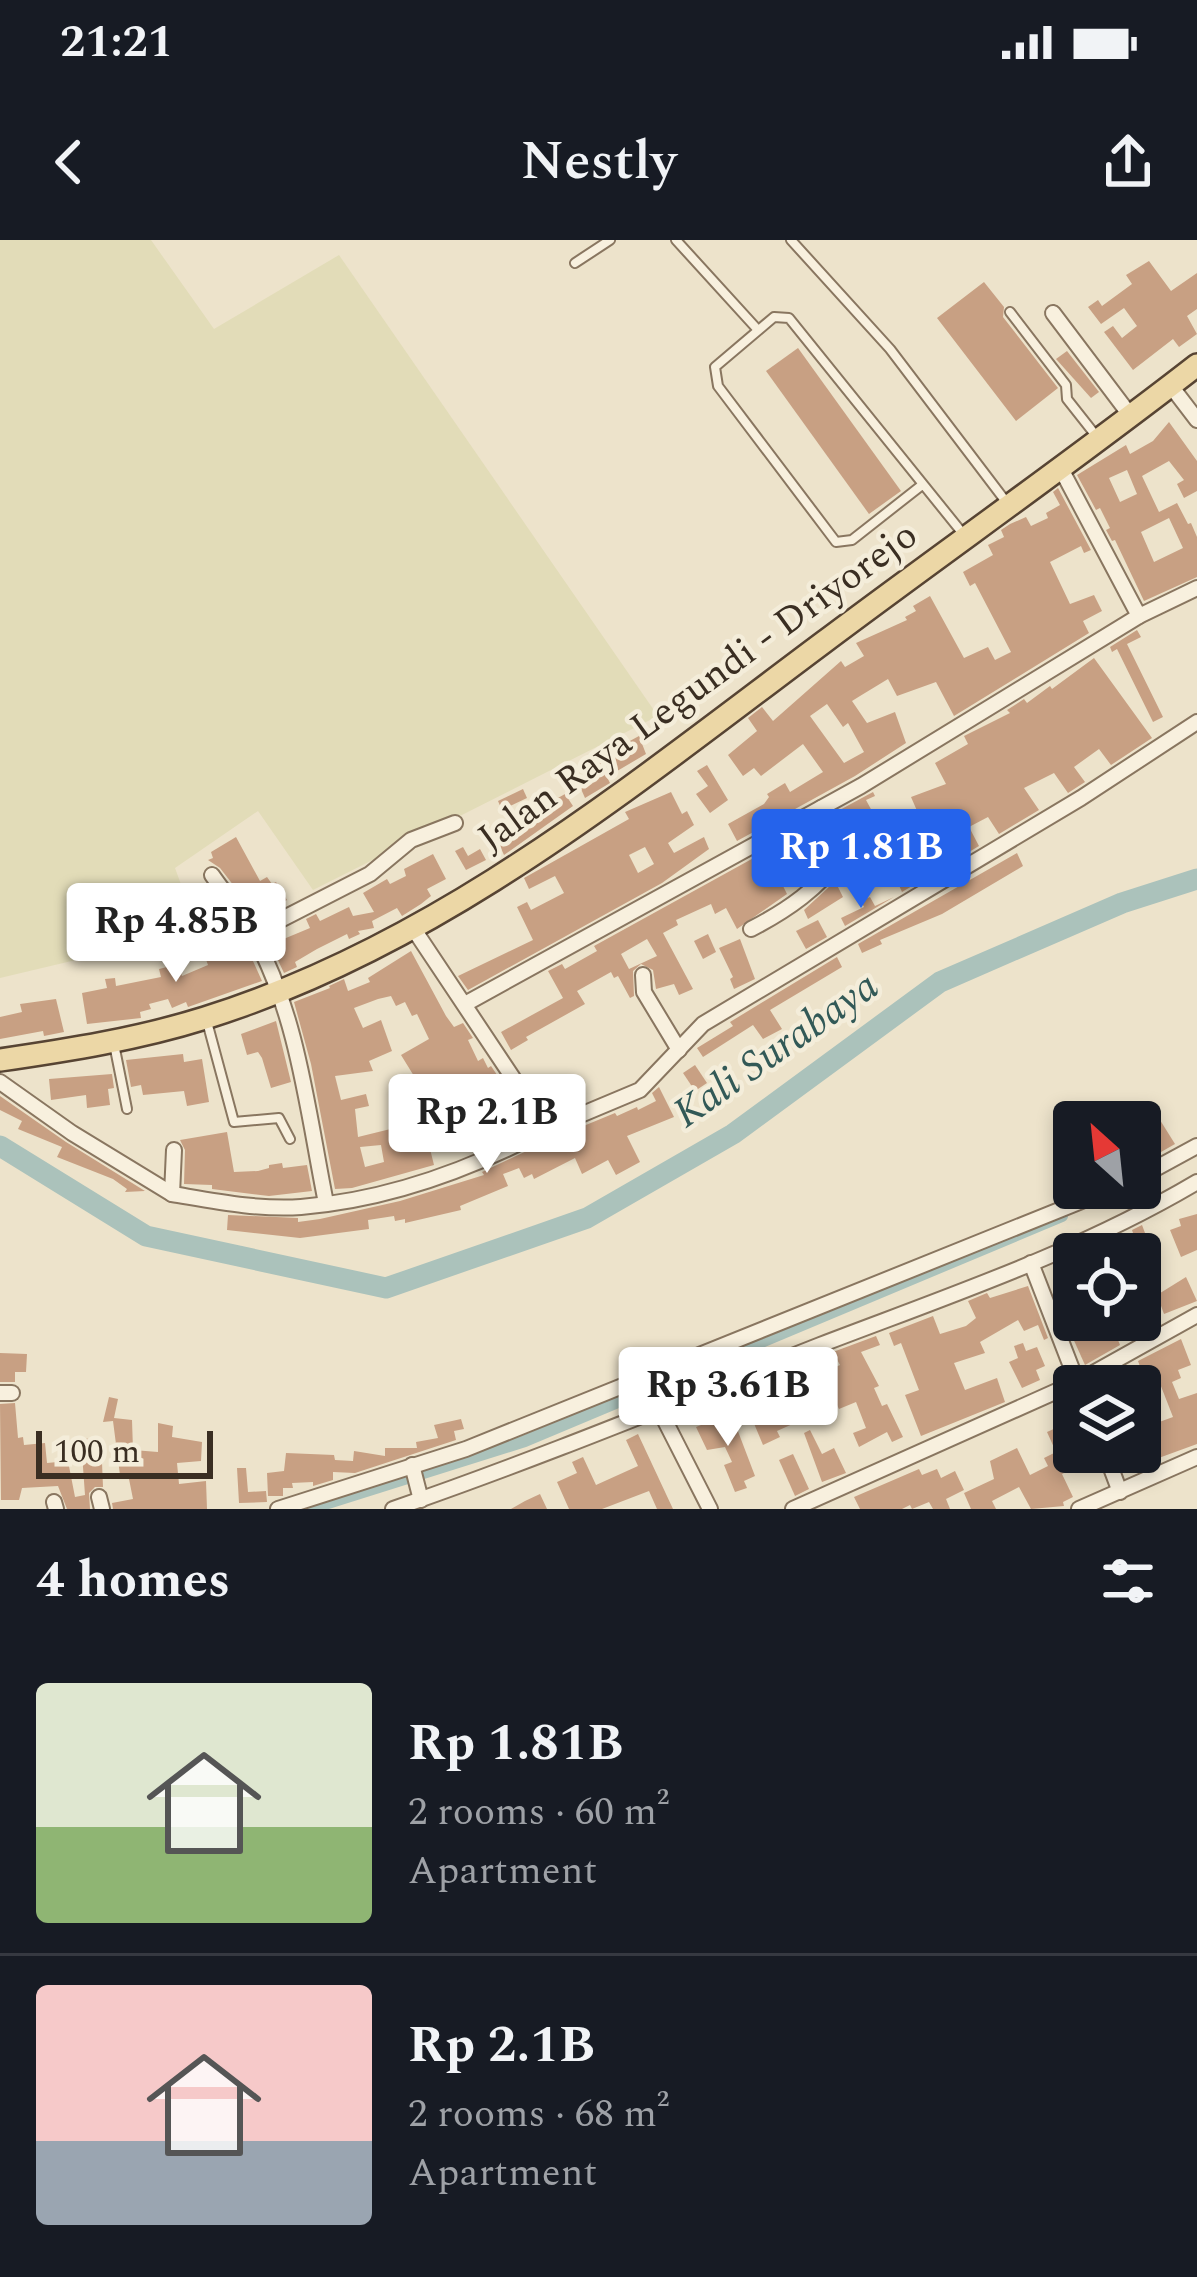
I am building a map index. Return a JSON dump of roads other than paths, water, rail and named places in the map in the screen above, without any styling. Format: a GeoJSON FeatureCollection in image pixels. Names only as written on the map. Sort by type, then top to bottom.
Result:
{"type":"FeatureCollection","features":[{"type":"Feature","properties":{"kind":"main road","name":"Jalan Raya Legundi - Driyorejo"},"geometry":{"type":"LineString","coordinates":[[0,1060],[114,1042],[206,1018],[278,992],[413,928],[563,837],[1197,365]]}},
{"type":"Feature","properties":{"kind":"street"},"geometry":{"type":"LineString","coordinates":[[1053,313],[1130,415]]}},
{"type":"Feature","properties":{"kind":"street"},"geometry":{"type":"LineString","coordinates":[[1171,386],[1197,420]]}},
{"type":"Feature","properties":{"kind":"street"},"geometry":{"type":"LineString","coordinates":[[1060,467],[1139,616]]}},
{"type":"Feature","properties":{"kind":"street"},"geometry":{"type":"LineString","coordinates":[[465,1004],[821,808],[1139,616],[1197,589]]}},
{"type":"Feature","properties":{"kind":"street"},"geometry":{"type":"LineString","coordinates":[[0,1082],[172,1194],[233,1204],[300,1207],[440,1178],[640,1090],[703,1024],[1082,798],[1197,722]]}},
{"type":"Feature","properties":{"kind":"street"},"geometry":{"type":"LineString","coordinates":[[752,929],[810,891],[843,855],[843,846],[821,808]]}},
{"type":"Feature","properties":{"kind":"street"},"geometry":{"type":"LineString","coordinates":[[253,934],[370,874],[411,840],[455,823]]}},
{"type":"Feature","properties":{"kind":"street"},"geometry":{"type":"LineString","coordinates":[[212,875],[253,934],[278,992],[292,1035],[326,1203]]}},
{"type":"Feature","properties":{"kind":"street"},"geometry":{"type":"LineString","coordinates":[[413,928],[547,1129]]}},
{"type":"Feature","properties":{"kind":"street"},"geometry":{"type":"LineString","coordinates":[[644,975],[644,992],[679,1050]]}},
{"type":"Feature","properties":{"kind":"street"},"geometry":{"type":"LineString","coordinates":[[172,1194],[174,1150]]}},
{"type":"Feature","properties":{"kind":"street"},"geometry":{"type":"LineString","coordinates":[[1161,1167],[1195,1150]]}},
{"type":"Feature","properties":{"kind":"street"},"geometry":{"type":"LineString","coordinates":[[393,1509],[419,1495],[659,1409],[682,1394],[1031,1263],[1119,1225],[1197,1182]]}},
{"type":"Feature","properties":{"kind":"street"},"geometry":{"type":"LineString","coordinates":[[278,1509],[466,1451],[1063,1209]]}},
{"type":"Feature","properties":{"kind":"street"},"geometry":{"type":"LineString","coordinates":[[1031,1263],[1071,1365]]}},
{"type":"Feature","properties":{"kind":"street"},"geometry":{"type":"LineString","coordinates":[[1111,1365],[1197,1315]]}},
{"type":"Feature","properties":{"kind":"street"},"geometry":{"type":"LineString","coordinates":[[671,1371],[682,1394]]}},
{"type":"Feature","properties":{"kind":"street"},"geometry":{"type":"LineString","coordinates":[[793,1509],[1053,1395]]}},
{"type":"Feature","properties":{"kind":"street"},"geometry":{"type":"LineString","coordinates":[[659,1409],[710,1509]]}},
{"type":"Feature","properties":{"kind":"street"},"geometry":{"type":"LineString","coordinates":[[466,1451],[473,1478]]}},
{"type":"Feature","properties":{"kind":"street"},"geometry":{"type":"LineString","coordinates":[[1091,1507],[1197,1457]]}},
{"type":"Feature","properties":{"kind":"street"},"geometry":{"type":"LineString","coordinates":[[413,1467],[419,1495]]}},
{"type":"Feature","properties":{"kind":"street"},"geometry":{"type":"LineString","coordinates":[[1113,1473],[1120,1492]]}},
{"type":"Feature","properties":{"kind":"lane"},"geometry":{"type":"LineString","coordinates":[[574,263],[610,240]]}},
{"type":"Feature","properties":{"kind":"lane"},"geometry":{"type":"LineString","coordinates":[[676,240],[758,330]]}},
{"type":"Feature","properties":{"kind":"lane"},"geometry":{"type":"LineString","coordinates":[[791,240],[890,349],[1009,505]]}},
{"type":"Feature","properties":{"kind":"lane"},"geometry":{"type":"LineString","coordinates":[[1010,312],[1066,385],[1067,399],[1098,439]]}},
{"type":"Feature","properties":{"kind":"lane"},"geometry":{"type":"LineString","coordinates":[[922,485],[848,543],[831,539],[714,380],[719,360],[776,316],[789,318],[965,536]]}},
{"type":"Feature","properties":{"kind":"lane"},"geometry":{"type":"LineString","coordinates":[[206,1018],[234,1122],[279,1118],[290,1139]]}},
{"type":"Feature","properties":{"kind":"lane"},"geometry":{"type":"LineString","coordinates":[[114,1042],[127,1109]]}},
{"type":"Feature","properties":{"kind":"waterway","name":"Kali Surabaya"},"geometry":{"type":"LineString","coordinates":[[0,1146],[146,1236],[386,1288],[587,1218],[733,1134],[940,982],[1122,903],[1197,879]]}},
{"type":"Feature","properties":{"kind":"waterway"},"geometry":{"type":"LineString","coordinates":[[309,1509],[525,1441],[1062,1216]]}}]}
